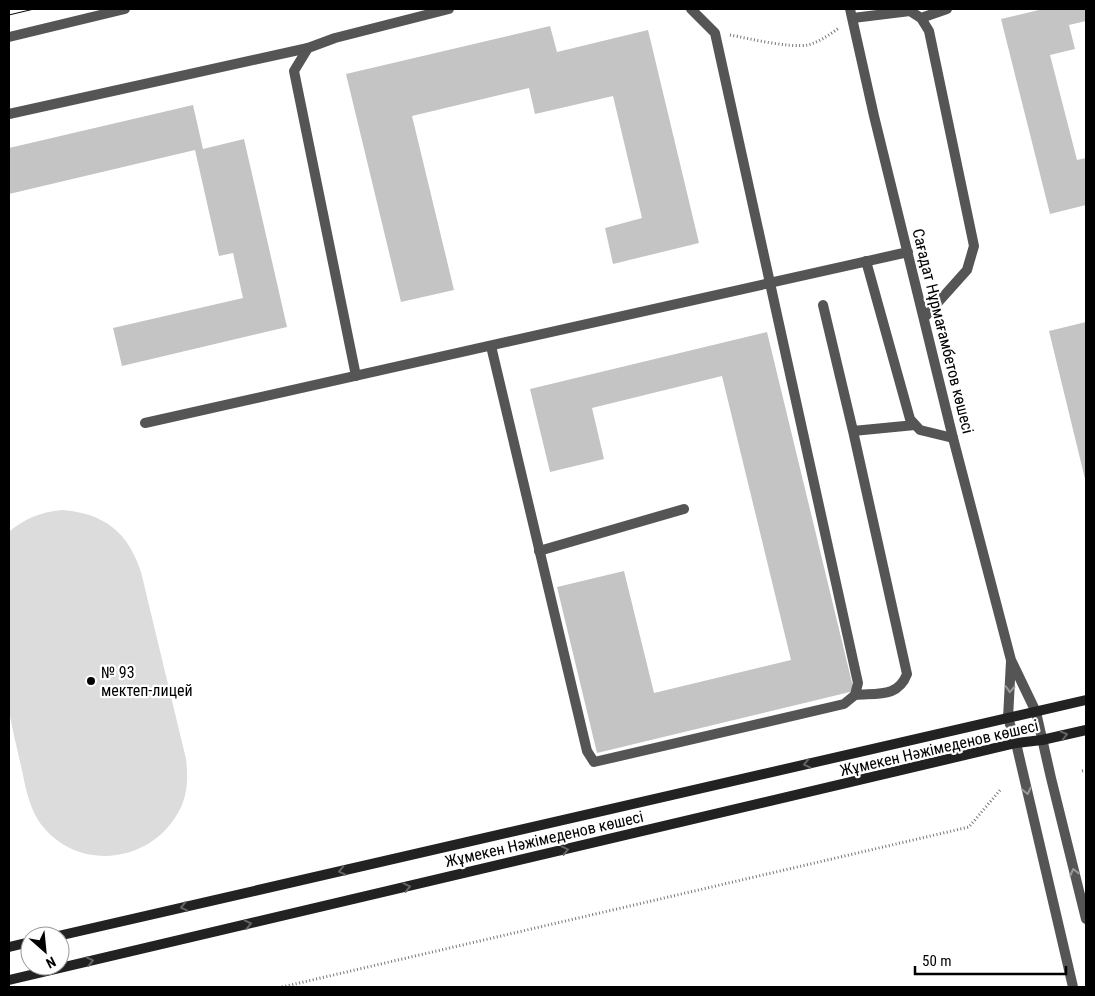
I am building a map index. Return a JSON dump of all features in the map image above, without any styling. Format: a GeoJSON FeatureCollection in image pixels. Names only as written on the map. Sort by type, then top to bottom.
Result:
{"type":"FeatureCollection","features":[{"type":"Feature","properties":{"kind":"main road","name":"Жұмекен Нәжімеденов көшесі"},"geometry":{"type":"LineString","coordinates":[[70,933],[1086,700]]}},
{"type":"Feature","properties":{"kind":"main road","name":"Жұмекен Нәжімеденов көшесі"},"geometry":{"type":"LineString","coordinates":[[9,980],[1016,744],[1086,730]]}},
{"type":"Feature","properties":{"kind":"street"},"geometry":{"type":"LineString","coordinates":[[9,37],[125,9]]}},
{"type":"Feature","properties":{"kind":"street"},"geometry":{"type":"LineString","coordinates":[[9,114],[308,48],[335,38],[449,9]]}},
{"type":"Feature","properties":{"kind":"street"},"geometry":{"type":"LineString","coordinates":[[691,9],[715,33],[858,684],[855,695]]}},
{"type":"Feature","properties":{"kind":"street"},"geometry":{"type":"LineString","coordinates":[[921,18],[947,9]]}},
{"type":"Feature","properties":{"kind":"street"},"geometry":{"type":"LineString","coordinates":[[852,14],[910,11],[921,18],[929,31],[974,246],[967,270],[924,318]]}},
{"type":"Feature","properties":{"kind":"street","name":"Сағадат Нұрмағамбетов көшесі"},"geometry":{"type":"LineString","coordinates":[[852,14],[874,116],[953,438],[1011,660],[1036,712],[1086,919]]}},
{"type":"Feature","properties":{"kind":"street"},"geometry":{"type":"LineString","coordinates":[[308,48],[294,72],[356,376]]}},
{"type":"Feature","properties":{"kind":"street"},"geometry":{"type":"LineString","coordinates":[[145,423],[908,252]]}},
{"type":"Feature","properties":{"kind":"street"},"geometry":{"type":"LineString","coordinates":[[866,261],[910,418],[920,430],[953,438]]}},
{"type":"Feature","properties":{"kind":"street"},"geometry":{"type":"LineString","coordinates":[[491,346],[587,751],[594,762],[844,704],[855,695],[892,692],[904,683],[907,674],[823,305]]}},
{"type":"Feature","properties":{"kind":"street"},"geometry":{"type":"LineString","coordinates":[[853,431],[914,425]]}},
{"type":"Feature","properties":{"kind":"street"},"geometry":{"type":"LineString","coordinates":[[539,551],[684,509]]}},
{"type":"Feature","properties":{"kind":"street","name":"Сағадат Нұрмағамбетов көшесі"},"geometry":{"type":"LineString","coordinates":[[1011,660],[1008,718],[1016,744],[1073,987]]}},
{"type":"Feature","properties":{"kind":"path"},"geometry":{"type":"LineString","coordinates":[[715,33],[806,45],[817,42],[852,14]]}},
{"type":"Feature","properties":{"kind":"path"},"geometry":{"type":"LineString","coordinates":[[282,987],[969,827],[1001,789]]}},
{"type":"Feature","properties":{"kind":"shaded area","name":"№ 93 мектеп-лицей"},"geometry":{"type":"Polygon","coordinates":[[[62,510],[90,515],[102,520],[121,536],[136,558],[186,759],[185,795],[181,807],[169,826],[152,841],[133,851],[113,856],[92,855],[72,849],[53,837],[38,820],[27,794],[9,710],[9,532],[34,516],[62,510]]]}},
{"type":"Feature","properties":{"kind":"building"},"geometry":{"type":"Polygon","coordinates":[[[1043,9],[1086,9],[1086,21],[1069,25],[1075,49],[1050,55],[1077,160],[1086,158],[1086,205],[1050,214],[1001,19],[1043,9]]]}},
{"type":"Feature","properties":{"kind":"building"},"geometry":{"type":"Polygon","coordinates":[[[550,26],[557,52],[648,30],[699,243],[613,264],[605,228],[642,218],[613,96],[535,114],[529,88],[412,116],[454,290],[401,302],[346,74],[550,26]]]}},
{"type":"Feature","properties":{"kind":"building"},"geometry":{"type":"Polygon","coordinates":[[[193,105],[203,149],[244,139],[287,327],[122,366],[113,328],[243,298],[233,253],[219,256],[195,150],[9,194],[9,148],[193,105]]]}},
{"type":"Feature","properties":{"kind":"building"},"geometry":{"type":"Polygon","coordinates":[[[1086,322],[1086,483],[1049,331],[1086,322]]]}},
{"type":"Feature","properties":{"kind":"building"},"geometry":{"type":"Polygon","coordinates":[[[767,332],[854,691],[597,753],[557,587],[624,571],[654,693],[791,660],[722,376],[592,408],[604,459],[550,472],[530,389],[767,332]]]}},
{"type":"Feature","properties":{"kind":"tram line"},"geometry":{"type":"LineString","coordinates":[[9,15],[34,9]]}},
{"type":"Feature","properties":{"kind":"place","name":"№ 93 мектеп-лицей"},"geometry":{"type":"Point","coordinates":[91,681]}}]}
